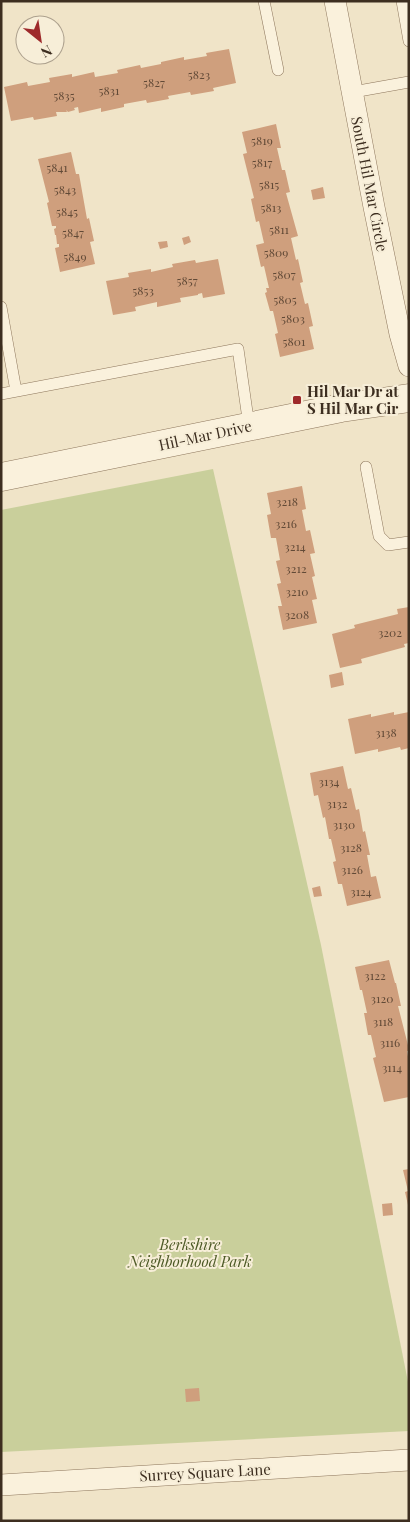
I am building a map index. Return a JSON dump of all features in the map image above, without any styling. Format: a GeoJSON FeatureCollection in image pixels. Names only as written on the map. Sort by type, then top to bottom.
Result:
{"type":"FeatureCollection","features":[{"type":"Feature","properties":{"kind":"street","name":"South Hil Mar Circle"},"geometry":{"type":"LineString","coordinates":[[335,1],[400,334],[409,366]]}},
{"type":"Feature","properties":{"kind":"street","name":"Hil-Mar Drive"},"geometry":{"type":"LineString","coordinates":[[1,477],[341,408],[409,398]]}},
{"type":"Feature","properties":{"kind":"street","name":"Surrey Square Lane"},"geometry":{"type":"LineString","coordinates":[[1,1485],[409,1460]]}},
{"type":"Feature","properties":{"kind":"lane"},"geometry":{"type":"LineString","coordinates":[[264,1],[278,70]]}},
{"type":"Feature","properties":{"kind":"lane"},"geometry":{"type":"LineString","coordinates":[[402,1],[409,40]]}},
{"type":"Feature","properties":{"kind":"lane"},"geometry":{"type":"LineString","coordinates":[[353,92],[409,82]]}},
{"type":"Feature","properties":{"kind":"lane"},"geometry":{"type":"LineString","coordinates":[[1,307],[16,391]]}},
{"type":"Feature","properties":{"kind":"lane"},"geometry":{"type":"LineString","coordinates":[[1,394],[238,350],[249,426]]}},
{"type":"Feature","properties":{"kind":"lane"},"geometry":{"type":"LineString","coordinates":[[366,466],[378,536],[388,546],[409,542]]}},
{"type":"Feature","properties":{"kind":"green space","name":"Berkshire Neighborhood Park"},"geometry":{"type":"Polygon","coordinates":[[[213,469],[321,945],[409,1387],[409,1431],[1,1452],[1,510],[213,469]]]}},
{"type":"Feature","properties":{"kind":"building"},"geometry":{"type":"Polygon","coordinates":[[[229,49],[236,83],[213,88],[214,91],[191,95],[190,92],[168,96],[169,99],[147,103],[146,100],[124,104],[124,107],[101,112],[101,108],[79,113],[78,107],[68,112],[66,110],[67,112],[56,112],[57,116],[34,120],[33,117],[11,121],[4,87],[27,82],[28,86],[50,82],[49,78],[72,74],[72,77],[94,72],[95,77],[118,73],[117,70],[140,65],[141,68],[184,57],[184,60],[207,56],[206,53],[229,49]]]}},
{"type":"Feature","properties":{"kind":"building"},"geometry":{"type":"Polygon","coordinates":[[[276,124],[281,148],[277,148],[282,170],[285,170],[290,192],[286,193],[298,236],[291,238],[303,282],[300,283],[305,304],[308,303],[313,326],[309,327],[314,349],[280,357],[275,334],[278,333],[273,311],[270,311],[265,293],[267,292],[266,288],[269,288],[264,266],[261,267],[256,245],[264,243],[259,221],[256,222],[251,199],[254,198],[243,154],[247,153],[242,132],[276,124]]]}},
{"type":"Feature","properties":{"kind":"building"},"geometry":{"type":"Polygon","coordinates":[[[71,152],[76,174],[79,174],[87,219],[89,218],[94,241],[90,242],[95,264],[60,272],[55,248],[59,247],[54,229],[56,226],[52,226],[47,203],[49,202],[38,159],[71,152]]]}},
{"type":"Feature","properties":{"kind":"building"},"geometry":{"type":"Polygon","coordinates":[[[323,187],[325,198],[313,200],[311,190],[323,187]]]}},
{"type":"Feature","properties":{"kind":"building"},"geometry":{"type":"Polygon","coordinates":[[[189,236],[191,242],[184,245],[182,238],[189,236]]]}},
{"type":"Feature","properties":{"kind":"building"},"geometry":{"type":"Polygon","coordinates":[[[167,241],[168,247],[160,249],[158,242],[167,241]]]}},
{"type":"Feature","properties":{"kind":"building"},"geometry":{"type":"Polygon","coordinates":[[[218,259],[225,294],[203,298],[202,293],[180,298],[181,302],[157,307],[157,302],[135,307],[136,311],[113,315],[106,281],[129,277],[128,273],[151,269],[151,272],[173,267],[172,264],[195,260],[196,263],[218,259]]]}},
{"type":"Feature","properties":{"kind":"building"},"geometry":{"type":"Polygon","coordinates":[[[302,486],[306,509],[302,510],[306,531],[310,530],[315,553],[310,554],[315,576],[312,577],[317,599],[312,600],[317,623],[283,630],[278,606],[282,606],[277,584],[281,583],[276,561],[280,560],[276,538],[271,538],[267,515],[271,514],[267,493],[302,486]]]}},
{"type":"Feature","properties":{"kind":"building"},"geometry":{"type":"Polygon","coordinates":[[[409,607],[409,643],[404,644],[405,647],[361,659],[362,663],[340,668],[332,634],[355,628],[354,625],[398,614],[397,609],[409,607]]]}},
{"type":"Feature","properties":{"kind":"building"},"geometry":{"type":"Polygon","coordinates":[[[342,672],[344,685],[331,688],[329,675],[342,672]]]}},
{"type":"Feature","properties":{"kind":"building"},"geometry":{"type":"Polygon","coordinates":[[[394,712],[394,715],[409,712],[409,748],[401,750],[400,747],[378,752],[378,749],[355,754],[348,719],[394,712]]]}},
{"type":"Feature","properties":{"kind":"building"},"geometry":{"type":"Polygon","coordinates":[[[343,766],[348,789],[351,788],[356,810],[359,809],[363,832],[365,831],[370,855],[367,855],[371,877],[376,876],[381,898],[347,906],[342,884],[338,884],[333,862],[336,861],[331,839],[329,839],[318,795],[314,796],[310,773],[343,766]]]}},
{"type":"Feature","properties":{"kind":"building"},"geometry":{"type":"Polygon","coordinates":[[[320,886],[322,896],[314,897],[312,888],[320,886]]]}},
{"type":"Feature","properties":{"kind":"building"},"geometry":{"type":"Polygon","coordinates":[[[389,960],[396,983],[401,1006],[398,1006],[409,1049],[407,1051],[409,1062],[409,1097],[384,1102],[373,1058],[376,1057],[371,1035],[368,1035],[364,1013],[367,1013],[355,967],[389,960]]]}},
{"type":"Feature","properties":{"kind":"building"},"geometry":{"type":"Polygon","coordinates":[[[409,1169],[408,1205],[405,1192],[408,1191],[403,1170],[409,1169]]]}},
{"type":"Feature","properties":{"kind":"building"},"geometry":{"type":"Polygon","coordinates":[[[392,1203],[393,1215],[383,1216],[382,1204],[392,1203]]]}},
{"type":"Feature","properties":{"kind":"building"},"geometry":{"type":"Polygon","coordinates":[[[199,1388],[200,1401],[186,1402],[185,1389],[199,1388]]]}},
{"type":"Feature","properties":{"kind":"place","name":"Hil Mar Dr at S Hil Mar Cir"},"geometry":{"type":"Point","coordinates":[297,400]}}]}
